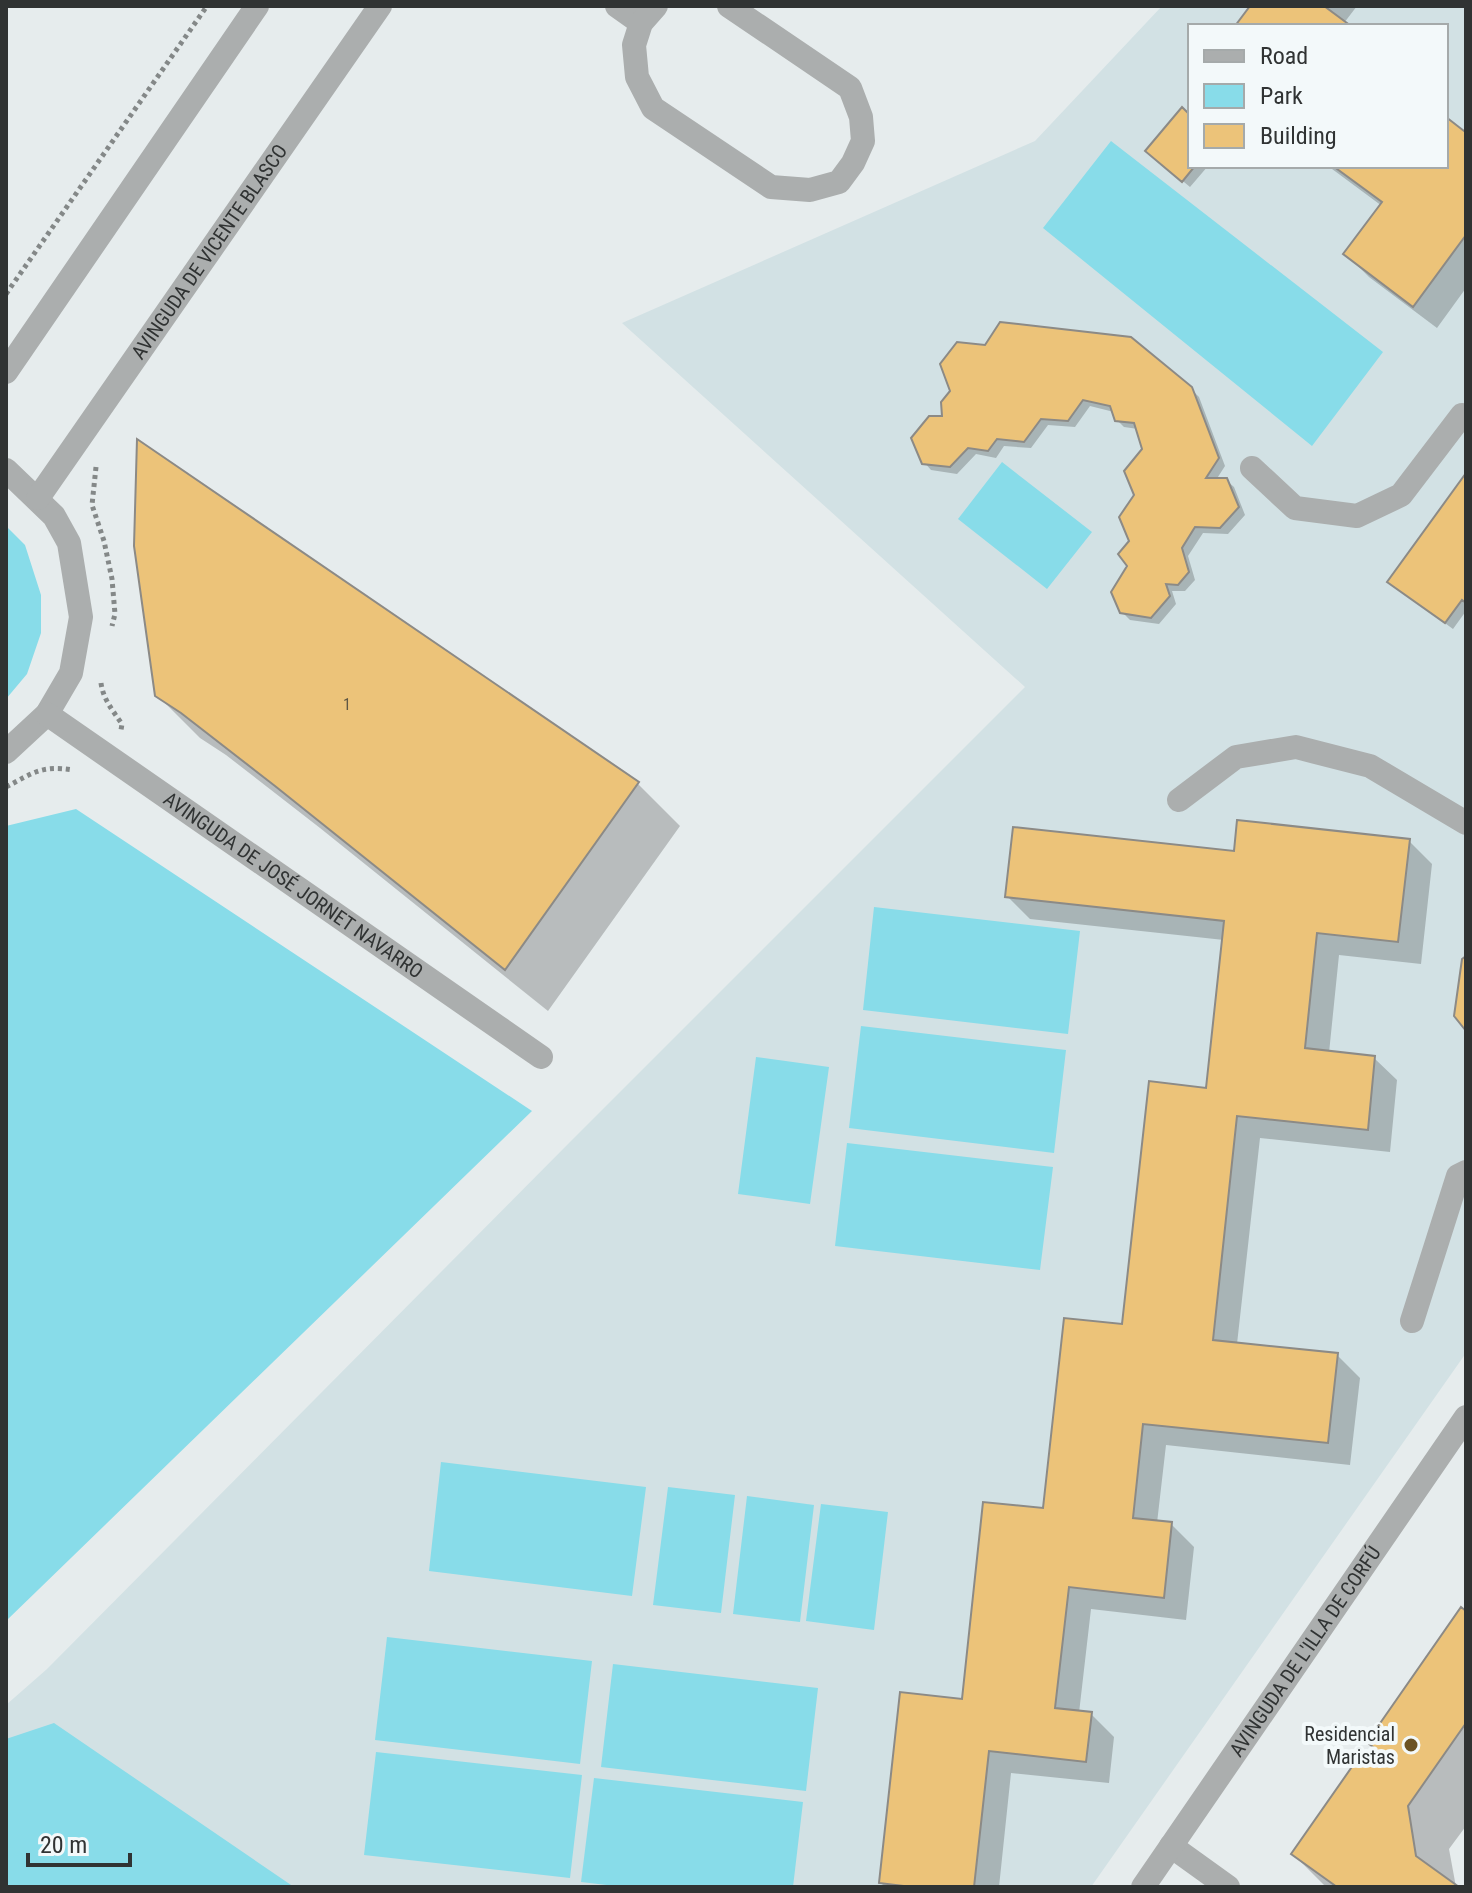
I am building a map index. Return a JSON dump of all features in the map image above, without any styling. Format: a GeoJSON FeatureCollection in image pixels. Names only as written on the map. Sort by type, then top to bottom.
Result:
{"type":"FeatureCollection","features":[{"type":"Feature","properties":{"kind":"street"},"geometry":{"type":"LineString","coordinates":[[6,372],[257,6]]}},
{"type":"Feature","properties":{"kind":"street","name":"AVINGUDA DE VICENTE BLASCO"},"geometry":{"type":"LineString","coordinates":[[38,498],[380,6]]}},
{"type":"Feature","properties":{"kind":"street"},"geometry":{"type":"LineString","coordinates":[[617,6],[648,14],[634,45],[637,77],[653,108],[771,187],[810,190],[839,182],[853,163],[863,141],[861,117],[850,88],[729,6]]}},
{"type":"Feature","properties":{"kind":"street"},"geometry":{"type":"LineString","coordinates":[[1252,468],[1295,508],[1357,516],[1401,495],[1462,415],[1466,417]]}},
{"type":"Feature","properties":{"kind":"street"},"geometry":{"type":"LineString","coordinates":[[6,470],[54,516],[69,543],[81,617],[71,673],[47,714],[6,752]]}},
{"type":"Feature","properties":{"kind":"street","name":"AVINGUDA DE JOSÉ JORNET NAVARRO"},"geometry":{"type":"LineString","coordinates":[[47,714],[541,1057]]}},
{"type":"Feature","properties":{"kind":"street"},"geometry":{"type":"LineString","coordinates":[[1179,800],[1236,757],[1296,747],[1370,766],[1466,823]]}},
{"type":"Feature","properties":{"kind":"street"},"geometry":{"type":"LineString","coordinates":[[1412,1321],[1458,1176],[1466,1172]]}},
{"type":"Feature","properties":{"kind":"street","name":"AVINGUDA DE L'ILLA DE CORFÚ"},"geometry":{"type":"LineString","coordinates":[[1143,1887],[1466,1417]]}},
{"type":"Feature","properties":{"kind":"street"},"geometry":{"type":"LineString","coordinates":[[1171,1846],[1228,1887]]}},
{"type":"Feature","properties":{"kind":"path"},"geometry":{"type":"LineString","coordinates":[[6,294],[207,6]]}},
{"type":"Feature","properties":{"kind":"path"},"geometry":{"type":"LineString","coordinates":[[101,455],[96,468],[92,505],[112,579],[115,614],[110,636]]}},
{"type":"Feature","properties":{"kind":"path"},"geometry":{"type":"LineString","coordinates":[[6,787],[36,770],[63,768],[91,772],[107,756],[120,736],[122,724],[107,702],[101,686],[103,673]]}},
{"type":"Feature","properties":{"kind":"shaded area"},"geometry":{"type":"Polygon","coordinates":[[[1162,6],[1466,6],[1466,1353],[1091,1887],[6,1887],[6,1705],[47,1669],[1025,687],[622,323],[1035,141],[1162,6]]]}},
{"type":"Feature","properties":{"kind":"green space"},"geometry":{"type":"Polygon","coordinates":[[[1111,141],[1383,352],[1312,446],[1043,228],[1111,141]]]}},
{"type":"Feature","properties":{"kind":"green space"},"geometry":{"type":"Polygon","coordinates":[[[1002,462],[1092,532],[1047,589],[958,519],[1002,462]]]}},
{"type":"Feature","properties":{"kind":"green space"},"geometry":{"type":"Polygon","coordinates":[[[6,526],[25,545],[41,595],[41,633],[27,674],[6,699],[6,526]]]}},
{"type":"Feature","properties":{"kind":"green space"},"geometry":{"type":"Polygon","coordinates":[[[76,809],[532,1111],[6,1621],[6,826],[76,809]]]}},
{"type":"Feature","properties":{"kind":"green space"},"geometry":{"type":"Polygon","coordinates":[[[874,907],[1080,931],[1068,1034],[863,1010],[874,907]]]}},
{"type":"Feature","properties":{"kind":"green space"},"geometry":{"type":"Polygon","coordinates":[[[861,1026],[1066,1050],[1054,1153],[849,1128],[861,1026]]]}},
{"type":"Feature","properties":{"kind":"green space"},"geometry":{"type":"Polygon","coordinates":[[[756,1057],[829,1067],[810,1204],[738,1194],[756,1057]]]}},
{"type":"Feature","properties":{"kind":"green space"},"geometry":{"type":"Polygon","coordinates":[[[847,1143],[1053,1167],[1040,1270],[835,1246],[847,1143]]]}},
{"type":"Feature","properties":{"kind":"green space"},"geometry":{"type":"Polygon","coordinates":[[[441,1462],[646,1487],[632,1596],[429,1571],[441,1462]]]}},
{"type":"Feature","properties":{"kind":"green space"},"geometry":{"type":"Polygon","coordinates":[[[668,1487],[735,1495],[721,1613],[653,1605],[668,1487]]]}},
{"type":"Feature","properties":{"kind":"green space"},"geometry":{"type":"Polygon","coordinates":[[[747,1496],[814,1505],[800,1622],[733,1614],[747,1496]]]}},
{"type":"Feature","properties":{"kind":"green space"},"geometry":{"type":"Polygon","coordinates":[[[821,1504],[888,1512],[874,1630],[806,1621],[821,1504]]]}},
{"type":"Feature","properties":{"kind":"green space"},"geometry":{"type":"Polygon","coordinates":[[[387,1637],[592,1661],[580,1764],[375,1740],[387,1637]]]}},
{"type":"Feature","properties":{"kind":"green space"},"geometry":{"type":"Polygon","coordinates":[[[613,1664],[818,1688],[806,1791],[601,1767],[613,1664]]]}},
{"type":"Feature","properties":{"kind":"green space"},"geometry":{"type":"Polygon","coordinates":[[[54,1723],[294,1887],[6,1887],[6,1739],[54,1723]]]}},
{"type":"Feature","properties":{"kind":"green space"},"geometry":{"type":"Polygon","coordinates":[[[376,1752],[582,1775],[570,1878],[364,1855],[376,1752]]]}},
{"type":"Feature","properties":{"kind":"green space"},"geometry":{"type":"Polygon","coordinates":[[[594,1778],[803,1802],[793,1887],[624,1887],[581,1882],[594,1778]]]}},
{"type":"Feature","properties":{"kind":"building"},"geometry":{"type":"Polygon","coordinates":[[[1250,6],[1324,6],[1348,24],[1236,24],[1250,6]]]}},
{"type":"Feature","properties":{"kind":"building"},"geometry":{"type":"Polygon","coordinates":[[[1182,107],[1188,113],[1188,168],[1193,168],[1182,182],[1145,151],[1182,107]]]}},
{"type":"Feature","properties":{"kind":"building"},"geometry":{"type":"Polygon","coordinates":[[[1448,119],[1464,131],[1466,129],[1466,235],[1413,307],[1343,254],[1382,202],[1336,168],[1448,168],[1448,119]]]}},
{"type":"Feature","properties":{"kind":"building"},"geometry":{"type":"Polygon","coordinates":[[[1000,322],[1131,337],[1192,387],[1219,458],[1206,478],[1227,478],[1239,507],[1220,528],[1195,527],[1182,548],[1189,572],[1178,585],[1166,584],[1170,596],[1151,618],[1120,613],[1111,592],[1127,566],[1118,554],[1129,541],[1119,517],[1134,495],[1124,471],[1142,449],[1134,423],[1115,421],[1110,406],[1083,400],[1068,421],[1041,419],[1024,442],[997,439],[988,451],[968,448],[950,467],[922,464],[911,438],[929,416],[942,416],[941,402],[950,391],[940,364],[957,342],[985,345],[1000,322]]]}},
{"type":"Feature","properties":{"kind":"building"},"geometry":{"type":"Polygon","coordinates":[[[137,439],[639,782],[505,970],[275,786],[155,696],[134,546],[137,439]]]}},
{"type":"Feature","properties":{"kind":"building"},"geometry":{"type":"Polygon","coordinates":[[[1466,473],[1466,603],[1462,600],[1445,623],[1387,582],[1466,473]]]}},
{"type":"Feature","properties":{"kind":"building"},"geometry":{"type":"Polygon","coordinates":[[[1237,820],[1410,839],[1398,942],[1317,933],[1305,1048],[1375,1056],[1368,1130],[1237,1116],[1213,1340],[1338,1353],[1328,1443],[1143,1424],[1133,1518],[1172,1522],[1164,1598],[1069,1587],[1055,1708],[1092,1712],[1086,1762],[989,1751],[974,1887],[912,1887],[879,1883],[900,1692],[962,1699],[983,1502],[1043,1508],[1064,1318],[1122,1324],[1149,1081],[1206,1088],[1224,921],[1005,897],[1013,827],[1234,851],[1237,820]]]}},
{"type":"Feature","properties":{"kind":"building"},"geometry":{"type":"Polygon","coordinates":[[[1466,956],[1466,1031],[1454,1016],[1462,959],[1466,956]]]}},
{"type":"Feature","properties":{"kind":"building","name":"Residencial Maristas"},"geometry":{"type":"Polygon","coordinates":[[[1461,1607],[1466,1611],[1466,1723],[1408,1806],[1416,1856],[1459,1887],[1337,1887],[1291,1854],[1363,1751],[1369,1756],[1374,1748],[1367,1742],[1461,1607]]]}},
{"type":"Feature","properties":{"kind":"place","name":"Residencial Maristas"},"geometry":{"type":"Point","coordinates":[1411,1745]}}]}
